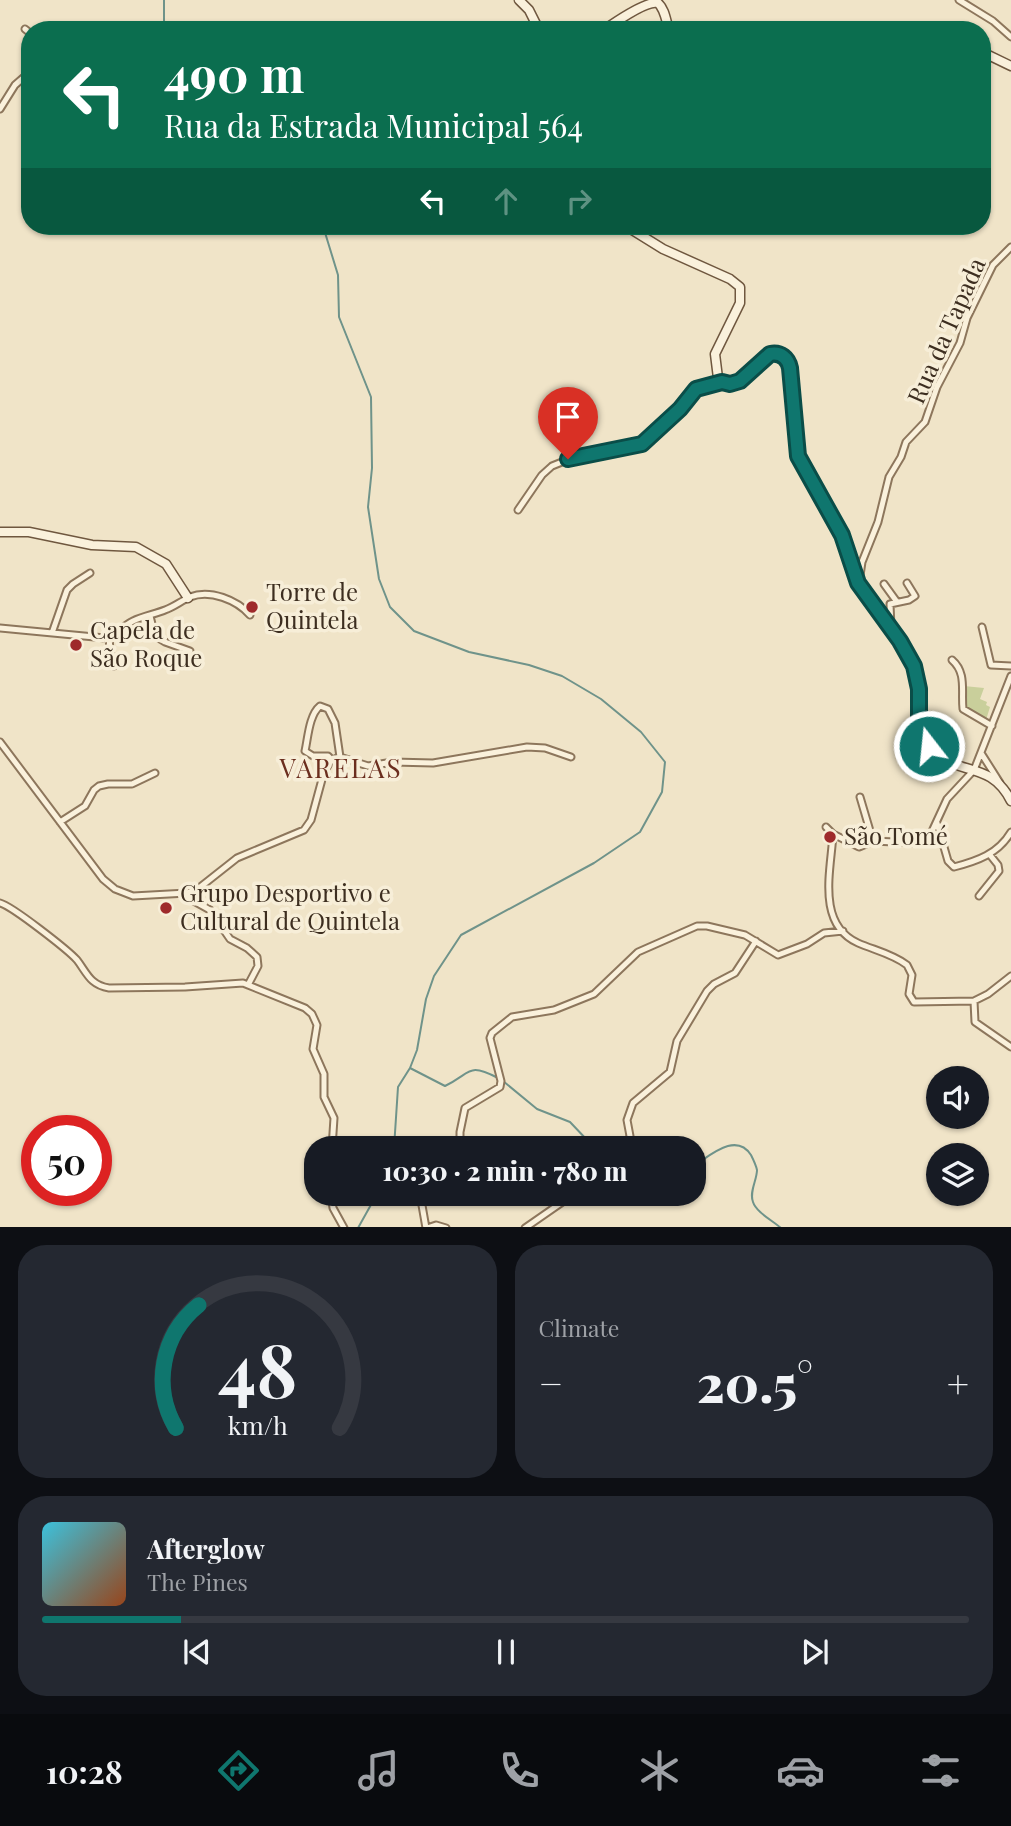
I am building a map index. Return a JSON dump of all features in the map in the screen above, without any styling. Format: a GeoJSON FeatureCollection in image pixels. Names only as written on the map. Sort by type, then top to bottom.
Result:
{"type":"FeatureCollection","features":[{"type":"Feature","properties":{"kind":"main road"},"geometry":{"type":"LineString","coordinates":[[519,0],[527,7],[534,21]]}},
{"type":"Feature","properties":{"kind":"main road"},"geometry":{"type":"LineString","coordinates":[[617,21],[639,5],[653,1],[662,10],[666,21]]}},
{"type":"Feature","properties":{"kind":"main road"},"geometry":{"type":"LineString","coordinates":[[991,56],[1011,66]]}},
{"type":"Feature","properties":{"kind":"main road"},"geometry":{"type":"LineString","coordinates":[[640,235],[666,251],[730,279],[740,287],[740,303],[715,358],[717,374],[722,382],[730,384],[743,380],[772,353],[789,362],[798,456],[842,535],[859,585],[907,652],[916,673],[919,726],[925,740],[933,752],[948,762],[990,775],[1011,801]]}},
{"type":"Feature","properties":{"kind":"main road"},"geometry":{"type":"LineString","coordinates":[[0,532],[29,532],[92,545],[131,546],[148,552],[171,569],[188,598]]}},
{"type":"Feature","properties":{"kind":"street"},"geometry":{"type":"LineString","coordinates":[[959,0],[993,20],[1011,37]]}},
{"type":"Feature","properties":{"kind":"street"},"geometry":{"type":"LineString","coordinates":[[0,109],[21,80]]}},
{"type":"Feature","properties":{"kind":"street","name":"Rua da Tapada"},"geometry":{"type":"LineString","coordinates":[[859,585],[862,562],[878,522],[889,477],[906,442],[925,422],[936,391],[960,343],[967,318],[993,265],[1011,247]]}},
{"type":"Feature","properties":{"kind":"street"},"geometry":{"type":"LineString","coordinates":[[518,510],[542,475],[552,466],[572,458],[642,444],[680,409],[696,389],[722,382]]}},
{"type":"Feature","properties":{"kind":"street"},"geometry":{"type":"LineString","coordinates":[[148,552],[170,574],[175,588]]}},
{"type":"Feature","properties":{"kind":"street"},"geometry":{"type":"LineString","coordinates":[[52,633],[67,590],[90,573]]}},
{"type":"Feature","properties":{"kind":"street"},"geometry":{"type":"LineString","coordinates":[[889,606],[915,596],[907,583]]}},
{"type":"Feature","properties":{"kind":"street"},"geometry":{"type":"LineString","coordinates":[[884,584],[897,601]]}},
{"type":"Feature","properties":{"kind":"street"},"geometry":{"type":"LineString","coordinates":[[889,591],[892,630]]}},
{"type":"Feature","properties":{"kind":"street"},"geometry":{"type":"LineString","coordinates":[[0,628],[76,637],[109,637],[132,621],[176,606],[188,598],[209,595],[241,606],[250,615]]}},
{"type":"Feature","properties":{"kind":"street"},"geometry":{"type":"LineString","coordinates":[[150,616],[155,636],[190,650]]}},
{"type":"Feature","properties":{"kind":"street"},"geometry":{"type":"LineString","coordinates":[[982,627],[991,665],[1011,666]]}},
{"type":"Feature","properties":{"kind":"street"},"geometry":{"type":"LineString","coordinates":[[109,637],[114,666]]}},
{"type":"Feature","properties":{"kind":"street"},"geometry":{"type":"LineString","coordinates":[[952,660],[959,667],[962,677],[962,709],[992,726]]}},
{"type":"Feature","properties":{"kind":"street"},"geometry":{"type":"LineString","coordinates":[[826,827],[859,848],[873,841],[925,842],[931,837],[949,796],[974,770],[1011,676]]}},
{"type":"Feature","properties":{"kind":"street"},"geometry":{"type":"LineString","coordinates":[[332,760],[328,756],[313,756],[305,751],[310,737],[310,723],[320,706],[328,709],[334,719],[340,757]]}},
{"type":"Feature","properties":{"kind":"street"},"geometry":{"type":"LineString","coordinates":[[0,742],[103,879],[115,889],[138,897],[182,894],[199,888],[237,858],[304,830],[311,820],[322,776],[332,760],[340,757],[368,766],[393,761],[433,763],[527,747],[545,748],[571,757]]}},
{"type":"Feature","properties":{"kind":"street"},"geometry":{"type":"LineString","coordinates":[[981,754],[1004,789]]}},
{"type":"Feature","properties":{"kind":"street"},"geometry":{"type":"LineString","coordinates":[[60,822],[88,804],[94,790],[99,786],[130,784],[155,773]]}},
{"type":"Feature","properties":{"kind":"street"},"geometry":{"type":"LineString","coordinates":[[860,797],[873,841]]}},
{"type":"Feature","properties":{"kind":"street"},"geometry":{"type":"LineString","coordinates":[[937,822],[948,862],[952,867],[990,855],[1004,843],[1011,832]]}},
{"type":"Feature","properties":{"kind":"street"},"geometry":{"type":"LineString","coordinates":[[834,834],[830,909],[834,920],[853,941],[907,965],[912,975],[909,994],[916,1003],[974,1000],[988,994],[1011,976]]}},
{"type":"Feature","properties":{"kind":"street"},"geometry":{"type":"LineString","coordinates":[[979,895],[999,871],[990,855]]}},
{"type":"Feature","properties":{"kind":"street"},"geometry":{"type":"LineString","coordinates":[[182,894],[210,910],[230,939],[257,957],[258,966],[248,985]]}},
{"type":"Feature","properties":{"kind":"street"},"geometry":{"type":"LineString","coordinates":[[0,904],[8,905],[21,914],[75,958],[87,976],[101,987],[183,987],[235,983],[248,985],[305,1008],[315,1020],[318,1029],[313,1048],[324,1074],[324,1097],[334,1118],[333,1136]]}},
{"type":"Feature","properties":{"kind":"street"},"geometry":{"type":"LineString","coordinates":[[460,1136],[465,1108],[477,1099],[498,1090],[500,1079],[490,1038],[511,1018],[554,1010],[592,995],[601,990],[638,952],[697,926],[742,934],[780,955],[807,944],[824,933],[843,931]]}},
{"type":"Feature","properties":{"kind":"street"},"geometry":{"type":"LineString","coordinates":[[629,1136],[627,1118],[634,1101],[669,1074],[677,1041],[707,991],[713,984],[735,973],[756,941]]}},
{"type":"Feature","properties":{"kind":"street"},"geometry":{"type":"LineString","coordinates":[[974,1000],[975,1022],[1011,1047]]}},
{"type":"Feature","properties":{"kind":"street"},"geometry":{"type":"LineString","coordinates":[[333,1206],[344,1227]]}},
{"type":"Feature","properties":{"kind":"street"},"geometry":{"type":"LineString","coordinates":[[423,1206],[427,1227],[446,1227]]}},
{"type":"Feature","properties":{"kind":"street"},"geometry":{"type":"LineString","coordinates":[[525,1227],[556,1206]]}},
{"type":"Feature","properties":{"kind":"green space"},"geometry":{"type":"Polygon","coordinates":[[[964,686],[984,688],[980,699],[990,707],[986,720],[964,709],[964,686]]]}},
{"type":"Feature","properties":{"kind":"waterway"},"geometry":{"type":"LineString","coordinates":[[164,0],[164,21]]}},
{"type":"Feature","properties":{"kind":"waterway"},"geometry":{"type":"LineString","coordinates":[[326,235],[338,275],[339,317],[371,397],[372,468],[368,507],[379,579],[390,607],[414,631],[469,652],[529,665],[562,676],[601,699],[641,732],[665,762],[662,792],[640,832],[594,863],[461,935],[434,976],[426,999],[417,1050],[398,1087],[395,1136]]}},
{"type":"Feature","properties":{"kind":"waterway"},"geometry":{"type":"LineString","coordinates":[[410,1068],[445,1086],[475,1070],[498,1078]]}},
{"type":"Feature","properties":{"kind":"waterway"},"geometry":{"type":"LineString","coordinates":[[503,1081],[537,1109],[570,1122],[583,1136]]}},
{"type":"Feature","properties":{"kind":"waterway"},"geometry":{"type":"LineString","coordinates":[[706,1158],[731,1145],[745,1148],[757,1170],[753,1202],[761,1213],[780,1227]]}},
{"type":"Feature","properties":{"kind":"waterway"},"geometry":{"type":"LineString","coordinates":[[359,1227],[370,1206]]}},
{"type":"Feature","properties":{"kind":"place","name":"Torre de Quintela"},"geometry":{"type":"Point","coordinates":[252,607]}},
{"type":"Feature","properties":{"kind":"place","name":"Capela de São Roque"},"geometry":{"type":"Point","coordinates":[76,645]}},
{"type":"Feature","properties":{"kind":"place","name":"São Tomé"},"geometry":{"type":"Point","coordinates":[830,837]}},
{"type":"Feature","properties":{"kind":"place","name":"Grupo Desportivo e Cultural de Quintela"},"geometry":{"type":"Point","coordinates":[166,908]}},
{"type":"Feature","properties":{"kind":"district","name":"VARELAS"},"geometry":{"type":"Point","coordinates":[341,769]}},
{"type":"Feature","properties":{"kind":"route"},"geometry":{"type":"LineString","coordinates":[[568,459],[642,444],[680,409],[696,389],[722,382],[730,384],[740,381],[770,354],[783,356],[789,362],[790,368],[798,456],[831,511],[847,546],[858,583],[900,641],[914,666],[919,689],[919,729],[929,746]]}}]}
